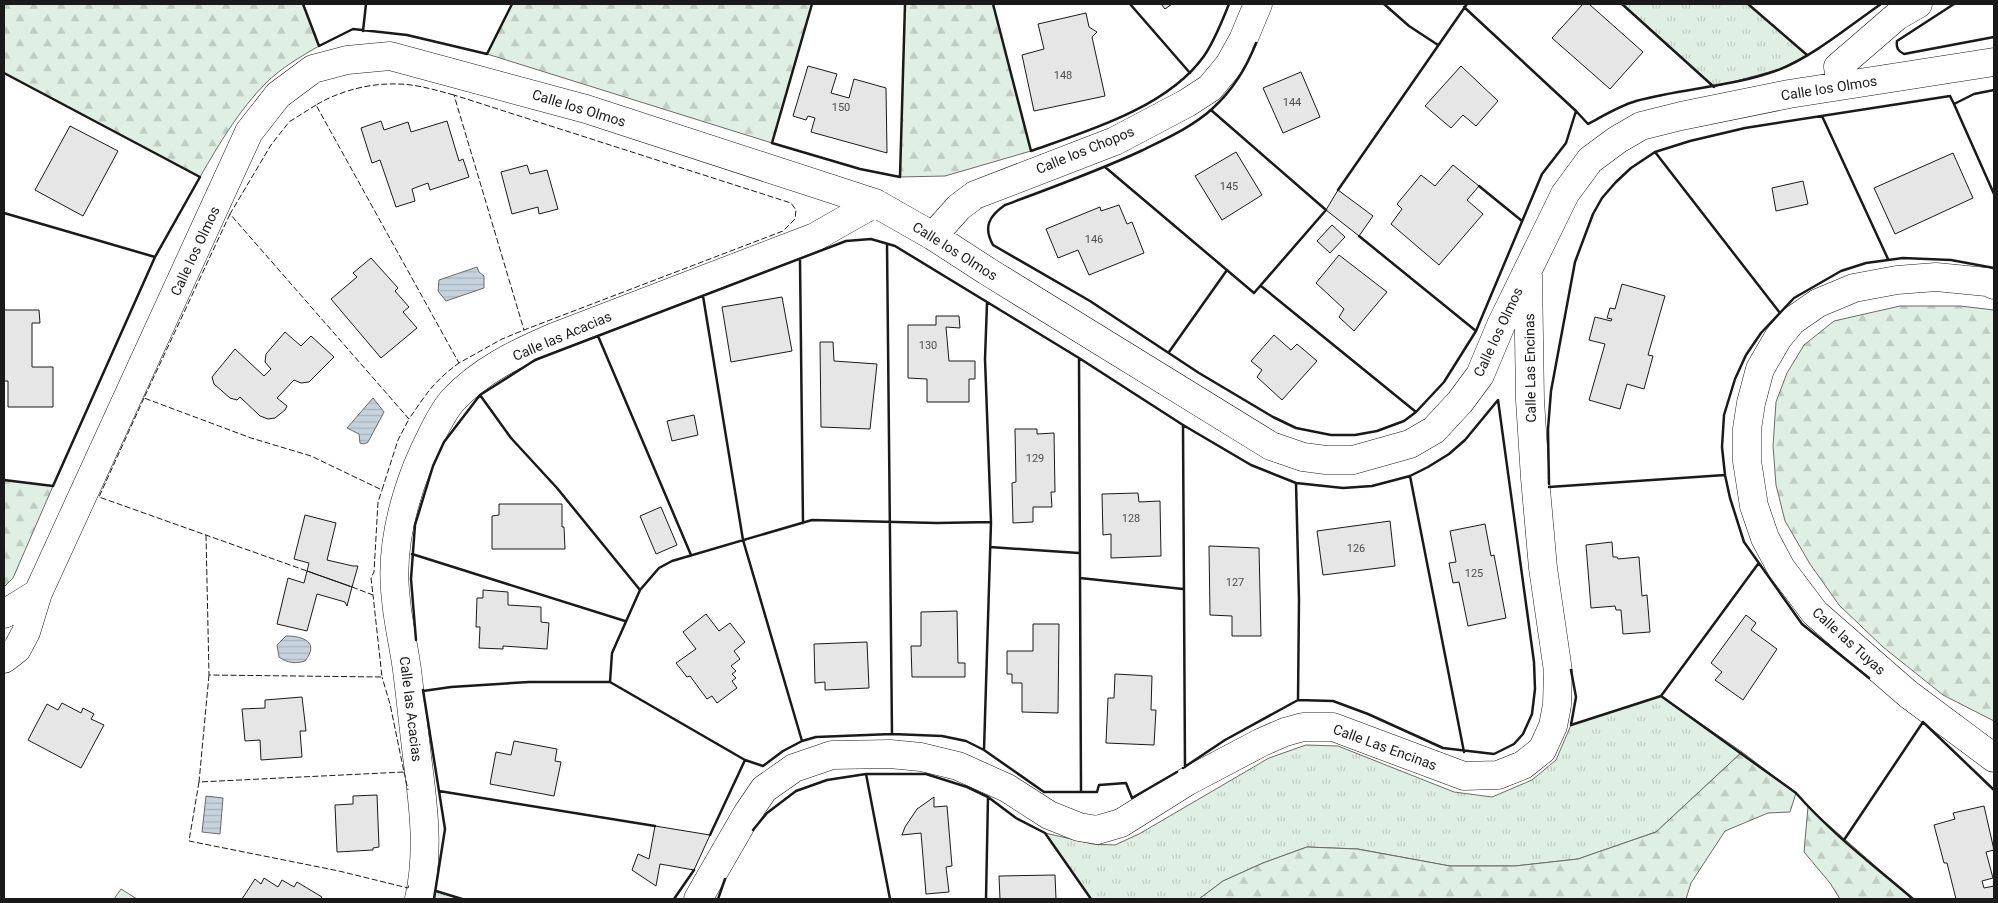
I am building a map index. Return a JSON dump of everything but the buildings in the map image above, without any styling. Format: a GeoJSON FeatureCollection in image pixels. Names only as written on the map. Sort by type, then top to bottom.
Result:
{"type":"FeatureCollection","features":[{"type":"Feature","properties":{"kind":"street","name":"Calle los Chopos"},"geometry":{"type":"LineString","coordinates":[[933,236],[960,207],[975,195],[1115,142],[1187,103],[1210,88],[1229,65],[1243,40],[1258,4]]}},
{"type":"Feature","properties":{"kind":"street"},"geometry":{"type":"LineString","coordinates":[[1841,85],[1838,66],[1897,16],[1918,4]]}},
{"type":"Feature","properties":{"kind":"street","name":"Calle los Olmos"},"geometry":{"type":"LineString","coordinates":[[4,675],[10,654],[26,632],[38,593],[250,132],[278,95],[313,69],[347,60],[390,56],[586,109],[875,203],[933,236],[986,271],[1271,446],[1303,457],[1326,460],[1353,460],[1410,444],[1434,430],[1460,402],[1480,375],[1528,268],[1565,194],[1590,160],[1617,140],[1641,126],[1681,116],[1841,85],[1994,62]]}},
{"type":"Feature","properties":{"kind":"street","name":"Calle las Acacias"},"geometry":{"type":"LineString","coordinates":[[419,899],[426,857],[425,817],[407,670],[395,598],[395,571],[398,532],[408,489],[424,449],[451,401],[483,373],[517,353],[815,237],[875,203]]}},
{"type":"Feature","properties":{"kind":"street","name":"Calle Las Encinas"},"geometry":{"type":"LineString","coordinates":[[698,899],[747,814],[764,789],[794,768],[832,755],[890,754],[921,757],[958,766],[1007,788],[1050,814],[1080,827],[1097,830],[1120,824],[1188,781],[1262,742],[1303,727],[1333,727],[1464,776],[1498,775],[1524,765],[1542,750],[1553,726],[1557,705],[1558,671],[1543,568],[1530,410],[1528,268]]}},
{"type":"Feature","properties":{"kind":"street","name":"Calle las Tuyas"},"geometry":{"type":"LineString","coordinates":[[1994,285],[1987,282],[1936,277],[1897,280],[1854,288],[1818,303],[1792,322],[1778,338],[1760,369],[1747,429],[1747,461],[1754,506],[1765,538],[1781,568],[1815,613],[1908,694],[1994,758]]}},
{"type":"Feature","properties":{"kind":"street"},"geometry":{"type":"LineString","coordinates":[[4,614],[38,593]]}},
{"type":"Feature","properties":{"kind":"green space"},"geometry":{"type":"Polygon","coordinates":[[[4,4],[303,4],[319,46],[278,72],[256,93],[230,128],[200,177],[4,73],[4,4]]]}},
{"type":"Feature","properties":{"kind":"green space"},"geometry":{"type":"Polygon","coordinates":[[[512,4],[812,4],[772,143],[487,54],[512,4]]]}},
{"type":"Feature","properties":{"kind":"green space"},"geometry":{"type":"Polygon","coordinates":[[[905,4],[993,4],[1031,151],[945,176],[900,177],[905,4]]]}},
{"type":"Feature","properties":{"kind":"green space"},"geometry":{"type":"Polygon","coordinates":[[[1622,4],[1748,4],[1807,55],[1780,69],[1714,87],[1622,4]]]}},
{"type":"Feature","properties":{"kind":"green space"},"geometry":{"type":"Polygon","coordinates":[[[1900,306],[1960,306],[1994,310],[1994,721],[1943,695],[1883,647],[1839,605],[1810,564],[1785,521],[1776,485],[1773,446],[1776,402],[1787,373],[1804,345],[1834,321],[1900,306]]]}},
{"type":"Feature","properties":{"kind":"green space"},"geometry":{"type":"Polygon","coordinates":[[[4,480],[53,486],[13,578],[4,587],[4,480]]]}},
{"type":"Feature","properties":{"kind":"green space"},"geometry":{"type":"Polygon","coordinates":[[[1661,696],[1742,752],[1656,832],[1578,859],[1515,866],[1450,866],[1358,849],[1307,847],[1263,863],[1223,881],[1199,899],[1091,899],[1045,833],[1093,844],[1115,845],[1139,834],[1269,758],[1306,745],[1338,746],[1454,792],[1492,797],[1532,780],[1556,760],[1571,725],[1661,696]]]}},
{"type":"Feature","properties":{"kind":"green space"},"geometry":{"type":"Polygon","coordinates":[[[1742,752],[1796,793],[1790,812],[1768,813],[1725,831],[1691,883],[1686,899],[1199,899],[1223,881],[1263,863],[1307,847],[1357,849],[1450,866],[1515,866],[1578,859],[1656,832],[1742,752]]]}},
{"type":"Feature","properties":{"kind":"green space"},"geometry":{"type":"Polygon","coordinates":[[[1808,807],[1913,899],[1840,899],[1830,883],[1804,852],[1808,807]]]}},
{"type":"Feature","properties":{"kind":"green space"},"geometry":{"type":"Polygon","coordinates":[[[121,889],[137,899],[114,899],[121,889]]]}},
{"type":"Feature","properties":{"kind":"green space"},"geometry":{"type":"Polygon","coordinates":[[[436,891],[462,899],[434,899],[436,891]]]}},
{"type":"Feature","properties":{"kind":"shaded area"},"geometry":{"type":"Polygon","coordinates":[[[477,267],[484,276],[484,288],[446,301],[438,291],[439,280],[477,267]]]}},
{"type":"Feature","properties":{"kind":"shaded area"},"geometry":{"type":"Polygon","coordinates":[[[373,398],[384,412],[368,442],[364,444],[360,443],[359,434],[347,428],[373,398]]]}},
{"type":"Feature","properties":{"kind":"shaded area"},"geometry":{"type":"Polygon","coordinates":[[[286,636],[298,637],[308,641],[311,649],[305,661],[285,661],[279,657],[277,645],[286,636]]]}},
{"type":"Feature","properties":{"kind":"shaded area"},"geometry":{"type":"Polygon","coordinates":[[[206,796],[223,798],[220,834],[202,832],[206,796]]]}},
{"type":"Feature","properties":{"kind":"fence"},"geometry":{"type":"LineString","coordinates":[[454,95],[418,86],[387,84],[345,92],[316,105],[459,363],[502,339],[524,330],[783,231],[795,219],[796,210],[791,203],[454,95],[524,330]]}},
{"type":"Feature","properties":{"kind":"fence"},"geometry":{"type":"LineString","coordinates":[[316,105],[289,122],[271,145],[230,214],[409,419],[436,382],[459,363]]}},
{"type":"Feature","properties":{"kind":"fence"},"geometry":{"type":"LineString","coordinates":[[230,214],[144,398],[251,438],[311,456],[382,490],[398,440],[409,419]]}},
{"type":"Feature","properties":{"kind":"fence"},"geometry":{"type":"LineString","coordinates":[[144,398],[99,497],[307,571]]}},
{"type":"Feature","properties":{"kind":"fence"},"geometry":{"type":"LineString","coordinates":[[352,587],[373,595],[371,578],[374,572],[378,502],[382,490]]}},
{"type":"Feature","properties":{"kind":"fence"},"geometry":{"type":"LineString","coordinates":[[206,535],[209,675],[382,677],[373,595]]}},
{"type":"Feature","properties":{"kind":"fence"},"geometry":{"type":"LineString","coordinates":[[209,675],[199,782],[404,772],[390,704],[382,677]]}},
{"type":"Feature","properties":{"kind":"fence"},"geometry":{"type":"LineString","coordinates":[[404,772],[408,790]]}},
{"type":"Feature","properties":{"kind":"fence"},"geometry":{"type":"LineString","coordinates":[[199,782],[189,841],[339,871],[408,888],[409,884]]}},
{"type":"Feature","properties":{"kind":"wall"},"geometry":{"type":"LineString","coordinates":[[303,4],[319,46],[353,29],[407,35],[487,54],[512,4]]}},
{"type":"Feature","properties":{"kind":"wall"},"geometry":{"type":"LineString","coordinates":[[363,31],[366,4]]}},
{"type":"Feature","properties":{"kind":"wall"},"geometry":{"type":"LineString","coordinates":[[812,4],[772,143],[860,169],[900,177],[905,4]]}},
{"type":"Feature","properties":{"kind":"wall"},"geometry":{"type":"LineString","coordinates":[[993,4],[1031,151],[1101,126],[1170,90],[1189,74],[1204,56],[1215,37],[1229,4]]}},
{"type":"Feature","properties":{"kind":"wall"},"geometry":{"type":"LineString","coordinates":[[1130,4],[1190,73]]}},
{"type":"Feature","properties":{"kind":"wall"},"geometry":{"type":"LineString","coordinates":[[1384,4],[1409,26],[1438,45]]}},
{"type":"Feature","properties":{"kind":"wall"},"geometry":{"type":"LineString","coordinates":[[1338,190],[1467,4]]}},
{"type":"Feature","properties":{"kind":"wall"},"geometry":{"type":"LineString","coordinates":[[1622,4],[1714,87]]}},
{"type":"Feature","properties":{"kind":"wall"},"geometry":{"type":"LineString","coordinates":[[1748,4],[1807,55]]}},
{"type":"Feature","properties":{"kind":"wall"},"geometry":{"type":"LineString","coordinates":[[1256,43],[1248,62],[1233,87],[1220,102],[1188,127],[1126,158],[1005,205],[995,213],[989,222],[988,233],[993,245],[1090,301],[1199,373],[1273,417],[1296,428],[1331,435],[1355,435],[1377,431],[1404,421],[1416,412],[1444,382],[1476,331],[1542,174],[1566,143],[1576,111],[1588,124],[1617,108],[1636,101],[1761,76],[1791,65],[1831,40],[1881,4]]}},
{"type":"Feature","properties":{"kind":"wall"},"geometry":{"type":"LineString","coordinates":[[1954,4],[1897,41],[1899,50],[1904,54],[1994,37]]}},
{"type":"Feature","properties":{"kind":"wall"},"geometry":{"type":"LineString","coordinates":[[1464,7],[1576,111]]}},
{"type":"Feature","properties":{"kind":"wall"},"geometry":{"type":"LineString","coordinates":[[4,73],[200,177],[155,257],[53,486],[4,480]]}},
{"type":"Feature","properties":{"kind":"wall"},"geometry":{"type":"LineString","coordinates":[[1549,484],[1548,429],[1551,391],[1575,262],[1593,214],[1602,198],[1631,168],[1655,152],[1690,141],[1745,128],[1950,96],[1954,104],[1974,94],[1994,90]]}},
{"type":"Feature","properties":{"kind":"wall"},"geometry":{"type":"LineString","coordinates":[[1954,104],[1994,194]]}},
{"type":"Feature","properties":{"kind":"wall"},"geometry":{"type":"LineString","coordinates":[[1105,167],[1254,293],[1326,210],[1211,110]]}},
{"type":"Feature","properties":{"kind":"wall"},"geometry":{"type":"LineString","coordinates":[[1822,116],[1888,259]]}},
{"type":"Feature","properties":{"kind":"wall"},"geometry":{"type":"LineString","coordinates":[[1655,152],[1780,313]]}},
{"type":"Feature","properties":{"kind":"wall"},"geometry":{"type":"LineString","coordinates":[[1479,186],[1522,221]]}},
{"type":"Feature","properties":{"kind":"wall"},"geometry":{"type":"LineString","coordinates":[[4,213],[155,257]]}},
{"type":"Feature","properties":{"kind":"wall"},"geometry":{"type":"LineString","coordinates":[[1359,236],[1476,331]]}},
{"type":"Feature","properties":{"kind":"wall"},"geometry":{"type":"LineString","coordinates":[[416,640],[411,579],[415,525],[433,466],[444,442],[480,395],[535,360],[846,241],[871,239],[895,246],[1079,358],[1183,425],[1251,465],[1296,483],[1343,488],[1372,486],[1410,476],[1449,454],[1465,440],[1498,400],[1534,662],[1535,689],[1532,714],[1523,734],[1514,744],[1494,754],[1443,748],[1368,714],[1333,701],[1298,700],[1225,740],[1183,768]]}},
{"type":"Feature","properties":{"kind":"wall"},"geometry":{"type":"LineString","coordinates":[[887,244],[892,734]]}},
{"type":"Feature","properties":{"kind":"wall"},"geometry":{"type":"LineString","coordinates":[[1869,678],[1802,624],[1744,542],[1725,475],[1722,447],[1724,415],[1735,379],[1746,355],[1761,333],[1794,298],[1841,271],[1866,263],[1903,258],[1951,260],[1994,268]]}},
{"type":"Feature","properties":{"kind":"wall"},"geometry":{"type":"LineString","coordinates":[[800,260],[803,523]]}},
{"type":"Feature","properties":{"kind":"wall"},"geometry":{"type":"LineString","coordinates":[[1169,352],[1227,270]]}},
{"type":"Feature","properties":{"kind":"wall"},"geometry":{"type":"LineString","coordinates":[[1261,286],[1416,412]]}},
{"type":"Feature","properties":{"kind":"wall"},"geometry":{"type":"LineString","coordinates":[[703,296],[743,540],[802,741]]}},
{"type":"Feature","properties":{"kind":"wall"},"geometry":{"type":"LineString","coordinates":[[984,750],[991,522],[985,359],[987,303]]}},
{"type":"Feature","properties":{"kind":"wall"},"geometry":{"type":"LineString","coordinates":[[598,336],[691,555]]}},
{"type":"Feature","properties":{"kind":"wall"},"geometry":{"type":"LineString","coordinates":[[1079,358],[1081,792]]}},
{"type":"Feature","properties":{"kind":"wall"},"geometry":{"type":"LineString","coordinates":[[480,395],[511,438],[557,488],[640,590]]}},
{"type":"Feature","properties":{"kind":"wall"},"geometry":{"type":"LineString","coordinates":[[1183,425],[1185,767]]}},
{"type":"Feature","properties":{"kind":"wall"},"geometry":{"type":"LineString","coordinates":[[1549,487],[1725,475]]}},
{"type":"Feature","properties":{"kind":"wall"},"geometry":{"type":"LineString","coordinates":[[1410,476],[1464,752]]}},
{"type":"Feature","properties":{"kind":"wall"},"geometry":{"type":"LineString","coordinates":[[1296,483],[1299,600],[1298,700]]}},
{"type":"Feature","properties":{"kind":"wall"},"geometry":{"type":"LineString","coordinates":[[610,682],[612,653],[640,590],[659,568],[672,561],[812,520],[937,523],[991,522]]}},
{"type":"Feature","properties":{"kind":"wall"},"geometry":{"type":"LineString","coordinates":[[990,547],[1079,553]]}},
{"type":"Feature","properties":{"kind":"wall"},"geometry":{"type":"LineString","coordinates":[[412,554],[625,621]]}},
{"type":"Feature","properties":{"kind":"wall"},"geometry":{"type":"LineString","coordinates":[[1661,696],[1758,564]]}},
{"type":"Feature","properties":{"kind":"wall"},"geometry":{"type":"LineString","coordinates":[[1080,578],[1183,589]]}},
{"type":"Feature","properties":{"kind":"wall"},"geometry":{"type":"LineString","coordinates":[[1571,670],[1576,697],[1571,725],[1661,696],[1796,793],[1837,835],[1913,899]]}},
{"type":"Feature","properties":{"kind":"wall"},"geometry":{"type":"LineString","coordinates":[[423,691],[451,687],[529,682],[610,682],[745,760]]}},
{"type":"Feature","properties":{"kind":"wall"},"geometry":{"type":"LineString","coordinates":[[423,690],[445,829],[434,899]]}},
{"type":"Feature","properties":{"kind":"wall"},"geometry":{"type":"LineString","coordinates":[[1923,722],[1994,790]]}},
{"type":"Feature","properties":{"kind":"wall"},"geometry":{"type":"LineString","coordinates":[[1844,840],[1923,722]]}},
{"type":"Feature","properties":{"kind":"wall"},"geometry":{"type":"LineString","coordinates":[[710,835],[745,760],[763,766],[783,751],[802,741],[816,737],[892,734],[942,736],[966,741],[984,750],[1044,792],[1097,792],[1099,785],[1126,783],[1132,798],[1177,772]]}},
{"type":"Feature","properties":{"kind":"wall"},"geometry":{"type":"LineString","coordinates":[[866,774],[890,899]]}},
{"type":"Feature","properties":{"kind":"wall"},"geometry":{"type":"LineString","coordinates":[[753,830],[767,813],[796,791],[827,780],[866,774],[926,774],[967,787],[988,797],[1016,818],[1045,833],[1091,899]]}},
{"type":"Feature","properties":{"kind":"wall"},"geometry":{"type":"LineString","coordinates":[[439,791],[655,826]]}},
{"type":"Feature","properties":{"kind":"wall"},"geometry":{"type":"LineString","coordinates":[[986,899],[988,797]]}},
{"type":"Feature","properties":{"kind":"wall"},"geometry":{"type":"LineString","coordinates":[[674,899],[694,870]]}},
{"type":"Feature","properties":{"kind":"wall"},"geometry":{"type":"LineString","coordinates":[[718,899],[725,879]]}},
{"type":"Feature","properties":{"kind":"wall"},"geometry":{"type":"LineString","coordinates":[[436,891],[462,899]]}}]}
